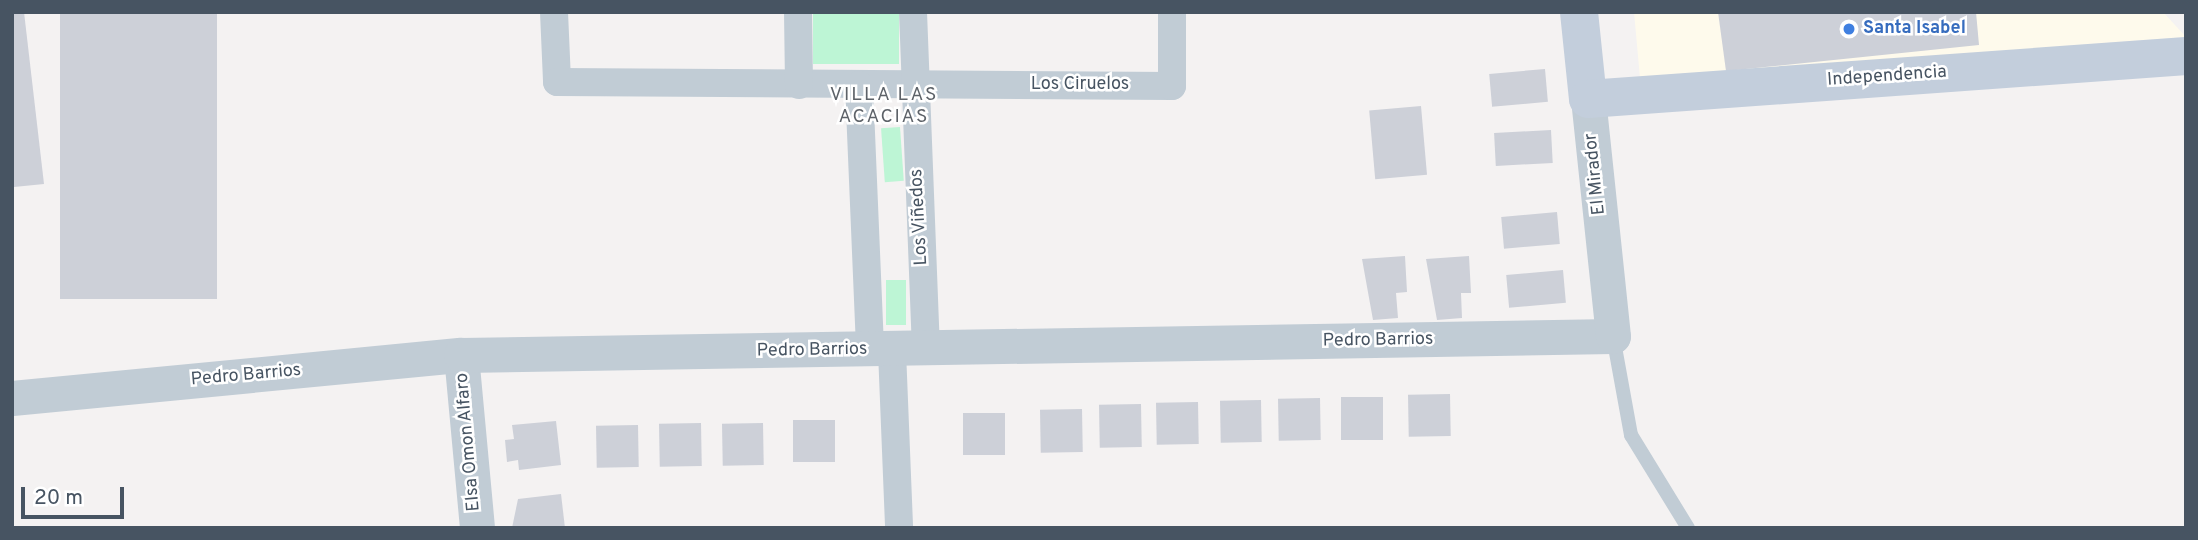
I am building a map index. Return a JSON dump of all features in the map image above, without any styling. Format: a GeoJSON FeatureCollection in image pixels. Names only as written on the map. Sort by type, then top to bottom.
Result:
{"type":"FeatureCollection","features":[{"type":"Feature","properties":{"kind":"main road","name":"El Mirador"},"geometry":{"type":"LineString","coordinates":[[1579,12],[1588,99]]}},
{"type":"Feature","properties":{"kind":"main road","name":"Independencia"},"geometry":{"type":"LineString","coordinates":[[1588,99],[2186,56]]}},
{"type":"Feature","properties":{"kind":"street","name":"Los Ciruelos"},"geometry":{"type":"LineString","coordinates":[[554,12],[557,82],[1172,86],[1172,12]]}},
{"type":"Feature","properties":{"kind":"street"},"geometry":{"type":"LineString","coordinates":[[798,12],[799,85]]}},
{"type":"Feature","properties":{"kind":"street"},"geometry":{"type":"LineString","coordinates":[[913,12],[915,84]]}},
{"type":"Feature","properties":{"kind":"street","name":"Los Viñedos"},"geometry":{"type":"LineString","coordinates":[[896,351],[915,84]]}},
{"type":"Feature","properties":{"kind":"street"},"geometry":{"type":"LineString","coordinates":[[859,85],[896,351],[899,528]]}},
{"type":"Feature","properties":{"kind":"street","name":"El Mirador"},"geometry":{"type":"LineString","coordinates":[[1588,99],[1613,335]]}},
{"type":"Feature","properties":{"kind":"street","name":"Pedro Barrios"},"geometry":{"type":"LineString","coordinates":[[12,398],[461,355],[896,351],[1613,335]]}},
{"type":"Feature","properties":{"kind":"street","name":"Elsa Omon Alfaro"},"geometry":{"type":"LineString","coordinates":[[461,355],[477,528]]}},
{"type":"Feature","properties":{"kind":"lane"},"geometry":{"type":"LineString","coordinates":[[1613,335],[1631,435],[1688,528]]}},
{"type":"Feature","properties":{"kind":"shaded area"},"geometry":{"type":"Polygon","coordinates":[[[1634,12],[2163,12],[2186,37],[1640,78],[1634,12]]]}},
{"type":"Feature","properties":{"kind":"green space"},"geometry":{"type":"Polygon","coordinates":[[[813,12],[899,12],[899,64],[813,64],[813,12]]]}},
{"type":"Feature","properties":{"kind":"green space"},"geometry":{"type":"Polygon","coordinates":[[[900,127],[904,181],[885,182],[881,128],[900,127]]]}},
{"type":"Feature","properties":{"kind":"green space"},"geometry":{"type":"Polygon","coordinates":[[[886,280],[906,280],[906,325],[886,325],[886,280]]]}},
{"type":"Feature","properties":{"kind":"building"},"geometry":{"type":"Polygon","coordinates":[[[12,12],[24,12],[44,184],[14,187],[12,12]]]}},
{"type":"Feature","properties":{"kind":"building"},"geometry":{"type":"Polygon","coordinates":[[[60,12],[217,12],[217,299],[60,299],[60,12]]]}},
{"type":"Feature","properties":{"kind":"building","name":"Santa Isabel"},"geometry":{"type":"Polygon","coordinates":[[[1718,12],[1976,12],[1979,45],[1726,71],[1718,12]]]}},
{"type":"Feature","properties":{"kind":"building"},"geometry":{"type":"Polygon","coordinates":[[[1545,69],[1548,102],[1492,107],[1489,74],[1545,69]]]}},
{"type":"Feature","properties":{"kind":"building"},"geometry":{"type":"Polygon","coordinates":[[[1421,106],[1427,175],[1375,179],[1369,111],[1421,106]]]}},
{"type":"Feature","properties":{"kind":"building"},"geometry":{"type":"Polygon","coordinates":[[[1551,130],[1553,163],[1496,166],[1494,133],[1551,130]]]}},
{"type":"Feature","properties":{"kind":"building"},"geometry":{"type":"Polygon","coordinates":[[[1557,212],[1560,244],[1504,249],[1501,217],[1557,212]]]}},
{"type":"Feature","properties":{"kind":"building"},"geometry":{"type":"Polygon","coordinates":[[[1405,256],[1407,292],[1396,293],[1398,318],[1373,320],[1362,259],[1405,256]]]}},
{"type":"Feature","properties":{"kind":"building"},"geometry":{"type":"Polygon","coordinates":[[[1469,256],[1471,293],[1461,293],[1462,318],[1437,320],[1426,259],[1469,256]]]}},
{"type":"Feature","properties":{"kind":"building"},"geometry":{"type":"Polygon","coordinates":[[[1563,270],[1566,303],[1509,308],[1506,275],[1563,270]]]}},
{"type":"Feature","properties":{"kind":"building"},"geometry":{"type":"Polygon","coordinates":[[[1450,394],[1451,436],[1409,437],[1408,395],[1450,394]]]}},
{"type":"Feature","properties":{"kind":"building"},"geometry":{"type":"Polygon","coordinates":[[[1341,397],[1383,397],[1383,440],[1341,440],[1341,397]]]}},
{"type":"Feature","properties":{"kind":"building"},"geometry":{"type":"Polygon","coordinates":[[[1320,398],[1321,440],[1279,441],[1278,399],[1320,398]]]}},
{"type":"Feature","properties":{"kind":"building"},"geometry":{"type":"Polygon","coordinates":[[[1261,400],[1262,442],[1221,443],[1220,401],[1261,400]]]}},
{"type":"Feature","properties":{"kind":"building"},"geometry":{"type":"Polygon","coordinates":[[[1198,402],[1199,444],[1157,445],[1156,403],[1198,402]]]}},
{"type":"Feature","properties":{"kind":"building"},"geometry":{"type":"Polygon","coordinates":[[[1141,404],[1142,447],[1100,448],[1099,405],[1141,404]]]}},
{"type":"Feature","properties":{"kind":"building"},"geometry":{"type":"Polygon","coordinates":[[[1082,409],[1083,452],[1041,453],[1040,410],[1082,409]]]}},
{"type":"Feature","properties":{"kind":"building"},"geometry":{"type":"Polygon","coordinates":[[[963,413],[1005,413],[1005,455],[963,455],[963,413]]]}},
{"type":"Feature","properties":{"kind":"building"},"geometry":{"type":"Polygon","coordinates":[[[793,420],[835,420],[835,462],[793,462],[793,420]]]}},
{"type":"Feature","properties":{"kind":"building"},"geometry":{"type":"Polygon","coordinates":[[[556,421],[561,465],[519,470],[518,460],[507,462],[505,440],[514,439],[512,425],[556,421]]]}},
{"type":"Feature","properties":{"kind":"building"},"geometry":{"type":"Polygon","coordinates":[[[701,423],[702,466],[660,467],[659,424],[701,423]]]}},
{"type":"Feature","properties":{"kind":"building"},"geometry":{"type":"Polygon","coordinates":[[[763,423],[764,465],[723,466],[722,424],[763,423]]]}},
{"type":"Feature","properties":{"kind":"building"},"geometry":{"type":"Polygon","coordinates":[[[638,425],[639,467],[597,468],[596,426],[638,425]]]}},
{"type":"Feature","properties":{"kind":"building"},"geometry":{"type":"Polygon","coordinates":[[[561,494],[565,528],[512,528],[518,499],[561,494]]]}},
{"type":"Feature","properties":{"kind":"place","name":"Santa Isabel"},"geometry":{"type":"Point","coordinates":[1849,29]}},
{"type":"Feature","properties":{"kind":"district","name":"VILLA LAS ACACIAS"},"geometry":{"type":"Point","coordinates":[884,107]}}]}
